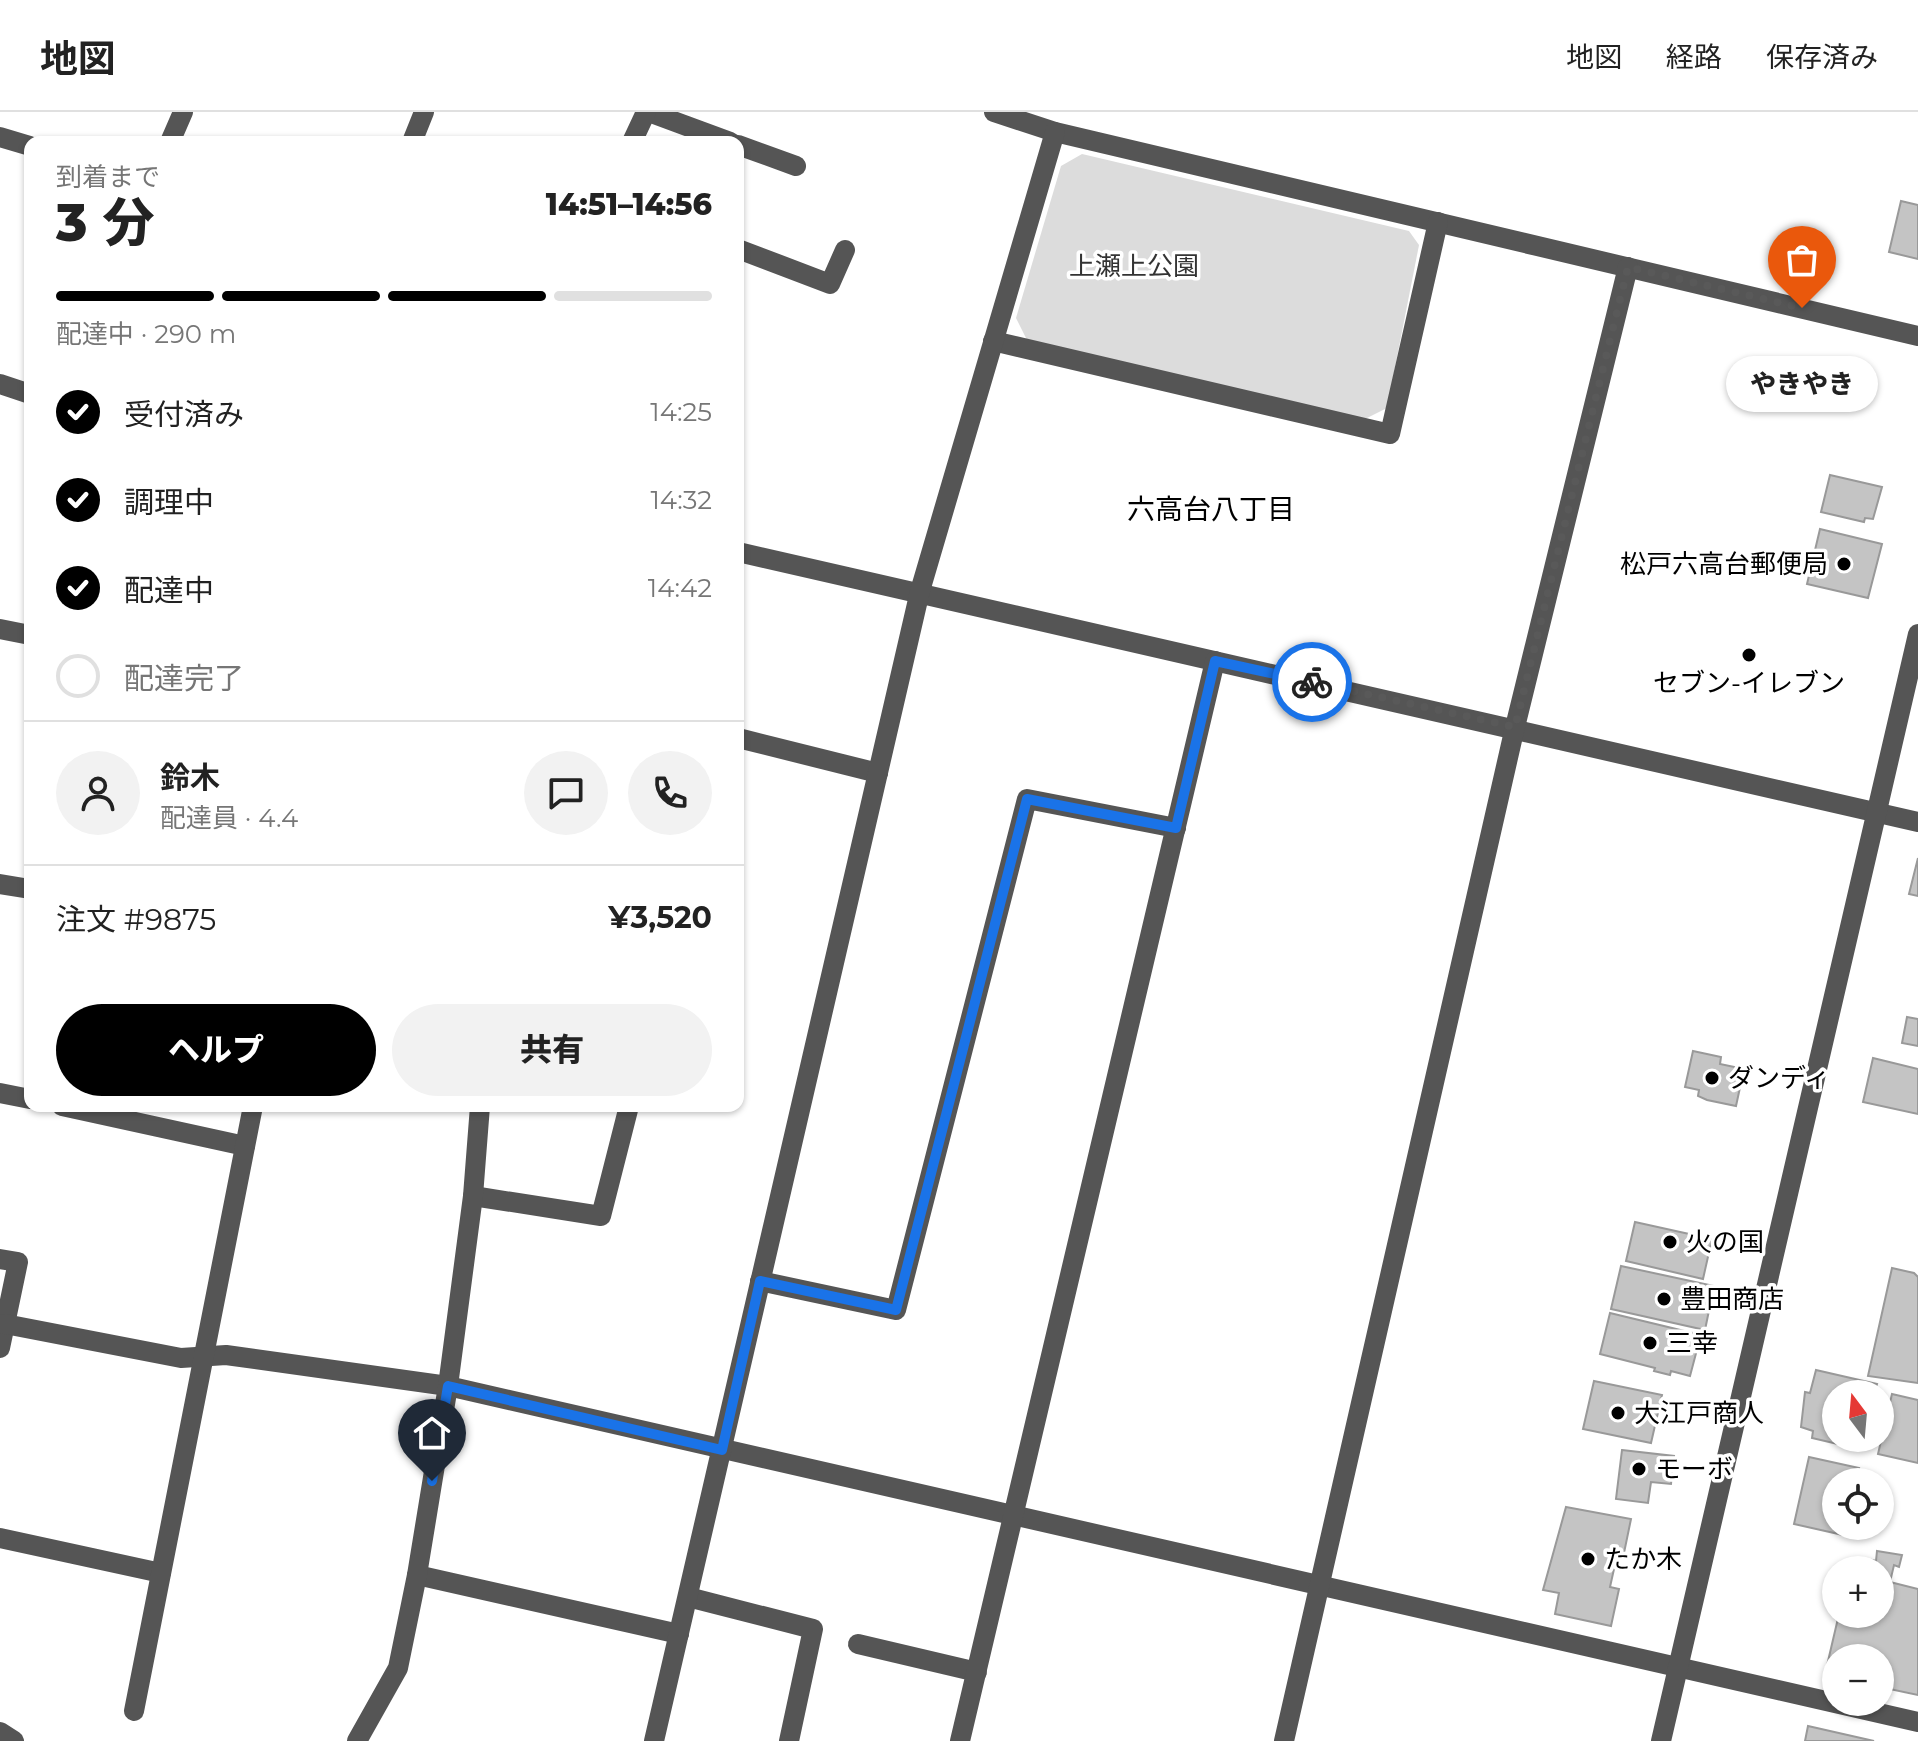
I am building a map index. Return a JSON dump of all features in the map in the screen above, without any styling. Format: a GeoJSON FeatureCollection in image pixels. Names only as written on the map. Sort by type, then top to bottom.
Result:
{"type":"FeatureCollection","features":[{"type":"Feature","properties":{"kind":"street"},"geometry":{"type":"LineString","coordinates":[[173,136],[183,112]]}},
{"type":"Feature","properties":{"kind":"street"},"geometry":{"type":"LineString","coordinates":[[414,136],[424,112]]}},
{"type":"Feature","properties":{"kind":"street"},"geometry":{"type":"LineString","coordinates":[[635,136],[648,112],[714,136]]}},
{"type":"Feature","properties":{"kind":"street"},"geometry":{"type":"LineString","coordinates":[[994,112],[1055,132],[1918,336]]}},
{"type":"Feature","properties":{"kind":"street"},"geometry":{"type":"LineString","coordinates":[[654,1741],[920,591],[1055,132]]}},
{"type":"Feature","properties":{"kind":"street"},"geometry":{"type":"LineString","coordinates":[[0,137],[24,144]]}},
{"type":"Feature","properties":{"kind":"street"},"geometry":{"type":"LineString","coordinates":[[744,147],[796,166]]}},
{"type":"Feature","properties":{"kind":"street"},"geometry":{"type":"LineString","coordinates":[[993,341],[1390,434],[1438,222]]}},
{"type":"Feature","properties":{"kind":"street"},"geometry":{"type":"LineString","coordinates":[[744,251],[830,284],[845,250]]}},
{"type":"Feature","properties":{"kind":"street"},"geometry":{"type":"LineString","coordinates":[[1284,1741],[1515,727],[1628,267]]}},
{"type":"Feature","properties":{"kind":"street"},"geometry":{"type":"LineString","coordinates":[[0,384],[24,392]]}},
{"type":"Feature","properties":{"kind":"street"},"geometry":{"type":"LineString","coordinates":[[744,553],[1515,727],[1918,822]]}},
{"type":"Feature","properties":{"kind":"street"},"geometry":{"type":"LineString","coordinates":[[0,629],[24,634]]}},
{"type":"Feature","properties":{"kind":"street"},"geometry":{"type":"LineString","coordinates":[[1661,1741],[1918,634]]}},
{"type":"Feature","properties":{"kind":"street"},"geometry":{"type":"LineString","coordinates":[[960,1741],[1215,661]]}},
{"type":"Feature","properties":{"kind":"street"},"geometry":{"type":"LineString","coordinates":[[744,740],[878,773]]}},
{"type":"Feature","properties":{"kind":"street"},"geometry":{"type":"LineString","coordinates":[[760,1281],[896,1310],[1027,799],[1176,828]]}},
{"type":"Feature","properties":{"kind":"street"},"geometry":{"type":"LineString","coordinates":[[0,884],[24,888]]}},
{"type":"Feature","properties":{"kind":"street"},"geometry":{"type":"LineString","coordinates":[[0,1093],[24,1098]]}},
{"type":"Feature","properties":{"kind":"street"},"geometry":{"type":"LineString","coordinates":[[89,1112],[245,1146]]}},
{"type":"Feature","properties":{"kind":"street"},"geometry":{"type":"LineString","coordinates":[[134,1711],[252,1112]]}},
{"type":"Feature","properties":{"kind":"street"},"geometry":{"type":"LineString","coordinates":[[357,1741],[398,1668],[417,1575],[448,1386],[473,1196],[480,1112]]}},
{"type":"Feature","properties":{"kind":"street"},"geometry":{"type":"LineString","coordinates":[[473,1196],[601,1216],[627,1112]]}},
{"type":"Feature","properties":{"kind":"street"},"geometry":{"type":"LineString","coordinates":[[0,1259],[18,1262],[0,1348]]}},
{"type":"Feature","properties":{"kind":"street"},"geometry":{"type":"LineString","coordinates":[[5,1324],[181,1358],[226,1355],[448,1386],[1918,1722]]}},
{"type":"Feature","properties":{"kind":"street"},"geometry":{"type":"LineString","coordinates":[[0,1538],[161,1573]]}},
{"type":"Feature","properties":{"kind":"street"},"geometry":{"type":"LineString","coordinates":[[417,1575],[679,1634]]}},
{"type":"Feature","properties":{"kind":"street"},"geometry":{"type":"LineString","coordinates":[[688,1597],[813,1629],[789,1741]]}},
{"type":"Feature","properties":{"kind":"street"},"geometry":{"type":"LineString","coordinates":[[858,1644],[977,1672]]}},
{"type":"Feature","properties":{"kind":"street"},"geometry":{"type":"LineString","coordinates":[[0,1732],[14,1741]]}},
{"type":"Feature","properties":{"kind":"green space","name":"上瀬上公園"},"geometry":{"type":"Polygon","coordinates":[[[1082,154],[1409,231],[1419,245],[1387,408],[1365,419],[1028,342],[1016,318],[1061,166],[1082,154]]]}},
{"type":"Feature","properties":{"kind":"building"},"geometry":{"type":"Polygon","coordinates":[[[1901,201],[1918,205],[1918,259],[1889,252],[1901,201]]]}},
{"type":"Feature","properties":{"kind":"building"},"geometry":{"type":"Polygon","coordinates":[[[1830,475],[1882,487],[1873,519],[1865,518],[1864,522],[1821,512],[1830,475]]]}},
{"type":"Feature","properties":{"kind":"building"},"geometry":{"type":"Polygon","coordinates":[[[1820,529],[1882,544],[1868,598],[1807,584],[1820,529]]]}},
{"type":"Feature","properties":{"kind":"building"},"geometry":{"type":"Polygon","coordinates":[[[1918,858],[1918,896],[1909,894],[1918,858]]]}},
{"type":"Feature","properties":{"kind":"building"},"geometry":{"type":"Polygon","coordinates":[[[1907,1017],[1918,1019],[1918,1046],[1902,1043],[1907,1017]]]}},
{"type":"Feature","properties":{"kind":"building"},"geometry":{"type":"Polygon","coordinates":[[[1693,1051],[1721,1057],[1720,1064],[1744,1069],[1736,1106],[1707,1100],[1698,1096],[1699,1090],[1685,1087],[1693,1051]]]}},
{"type":"Feature","properties":{"kind":"building"},"geometry":{"type":"Polygon","coordinates":[[[1873,1058],[1918,1069],[1918,1114],[1863,1102],[1873,1058]]]}},
{"type":"Feature","properties":{"kind":"building"},"geometry":{"type":"Polygon","coordinates":[[[1635,1222],[1712,1239],[1703,1279],[1626,1261],[1635,1222]]]}},
{"type":"Feature","properties":{"kind":"building"},"geometry":{"type":"Polygon","coordinates":[[[1621,1266],[1714,1286],[1705,1330],[1611,1309],[1621,1266]]]}},
{"type":"Feature","properties":{"kind":"building"},"geometry":{"type":"Polygon","coordinates":[[[1892,1268],[1914,1273],[1918,1277],[1918,1383],[1868,1376],[1892,1268]]]}},
{"type":"Feature","properties":{"kind":"building"},"geometry":{"type":"Polygon","coordinates":[[[1610,1313],[1697,1334],[1695,1341],[1699,1342],[1690,1376],[1671,1371],[1670,1375],[1600,1354],[1610,1313]]]}},
{"type":"Feature","properties":{"kind":"building"},"geometry":{"type":"Polygon","coordinates":[[[1816,1370],[1860,1380],[1822,1380],[1822,1440],[1812,1438],[1813,1431],[1801,1427],[1805,1392],[1810,1393],[1816,1370]]]}},
{"type":"Feature","properties":{"kind":"building"},"geometry":{"type":"Polygon","coordinates":[[[1594,1381],[1662,1395],[1651,1443],[1583,1429],[1594,1381]]]}},
{"type":"Feature","properties":{"kind":"building"},"geometry":{"type":"Polygon","coordinates":[[[1894,1394],[1918,1400],[1918,1463],[1878,1454],[1894,1452],[1894,1394]]]}},
{"type":"Feature","properties":{"kind":"building"},"geometry":{"type":"Polygon","coordinates":[[[1622,1450],[1674,1456],[1671,1484],[1651,1482],[1648,1503],[1616,1499],[1622,1450]]]}},
{"type":"Feature","properties":{"kind":"building"},"geometry":{"type":"Polygon","coordinates":[[[1809,1457],[1859,1468],[1822,1468],[1822,1530],[1794,1524],[1809,1457]]]}},
{"type":"Feature","properties":{"kind":"building"},"geometry":{"type":"Polygon","coordinates":[[[1566,1507],[1631,1519],[1624,1553],[1618,1551],[1610,1587],[1619,1589],[1611,1626],[1555,1614],[1559,1593],[1543,1590],[1566,1507]]]}},
{"type":"Feature","properties":{"kind":"building"},"geometry":{"type":"Polygon","coordinates":[[[1877,1551],[1902,1555],[1899,1567],[1894,1565],[1894,1556],[1876,1556],[1877,1551]]]}},
{"type":"Feature","properties":{"kind":"building"},"geometry":{"type":"Polygon","coordinates":[[[1894,1583],[1918,1589],[1918,1695],[1894,1690],[1894,1644],[1832,1644],[1836,1628],[1894,1628],[1894,1583]]]}},
{"type":"Feature","properties":{"kind":"building"},"geometry":{"type":"Polygon","coordinates":[[[1808,1726],[1874,1741],[1805,1741],[1808,1726]]]}},
{"type":"Feature","properties":{"kind":"way so far"},"geometry":{"type":"LineString","coordinates":[[1312,682],[1515,727],[1628,267],[1802,308]]}},
{"type":"Feature","properties":{"kind":"place","name":"やきやき"},"geometry":{"type":"Point","coordinates":[1802,308]}},
{"type":"Feature","properties":{"kind":"place","name":"松戸六高台郵便局"},"geometry":{"type":"Point","coordinates":[1844,564]}},
{"type":"Feature","properties":{"kind":"place","name":"セブン-イレブン"},"geometry":{"type":"Point","coordinates":[1749,655]}},
{"type":"Feature","properties":{"kind":"place","name":"ダンディ"},"geometry":{"type":"Point","coordinates":[1712,1078]}},
{"type":"Feature","properties":{"kind":"place","name":"火の国"},"geometry":{"type":"Point","coordinates":[1670,1242]}},
{"type":"Feature","properties":{"kind":"place","name":"豊田商店"},"geometry":{"type":"Point","coordinates":[1664,1299]}},
{"type":"Feature","properties":{"kind":"place","name":"三幸"},"geometry":{"type":"Point","coordinates":[1650,1343]}},
{"type":"Feature","properties":{"kind":"place","name":"大江戸商人"},"geometry":{"type":"Point","coordinates":[1618,1413]}},
{"type":"Feature","properties":{"kind":"place","name":"モーボ"},"geometry":{"type":"Point","coordinates":[1639,1469]}},
{"type":"Feature","properties":{"kind":"place","name":"たか木"},"geometry":{"type":"Point","coordinates":[1588,1559]}},
{"type":"Feature","properties":{"kind":"district","name":"六高台八丁目"},"geometry":{"type":"Point","coordinates":[1211,509]}},
{"type":"Feature","properties":{"kind":"route"},"geometry":{"type":"LineString","coordinates":[[432,1481],[448,1386],[722,1450],[760,1281],[896,1310],[1027,799],[1176,828],[1215,661],[1312,682]]}}]}
